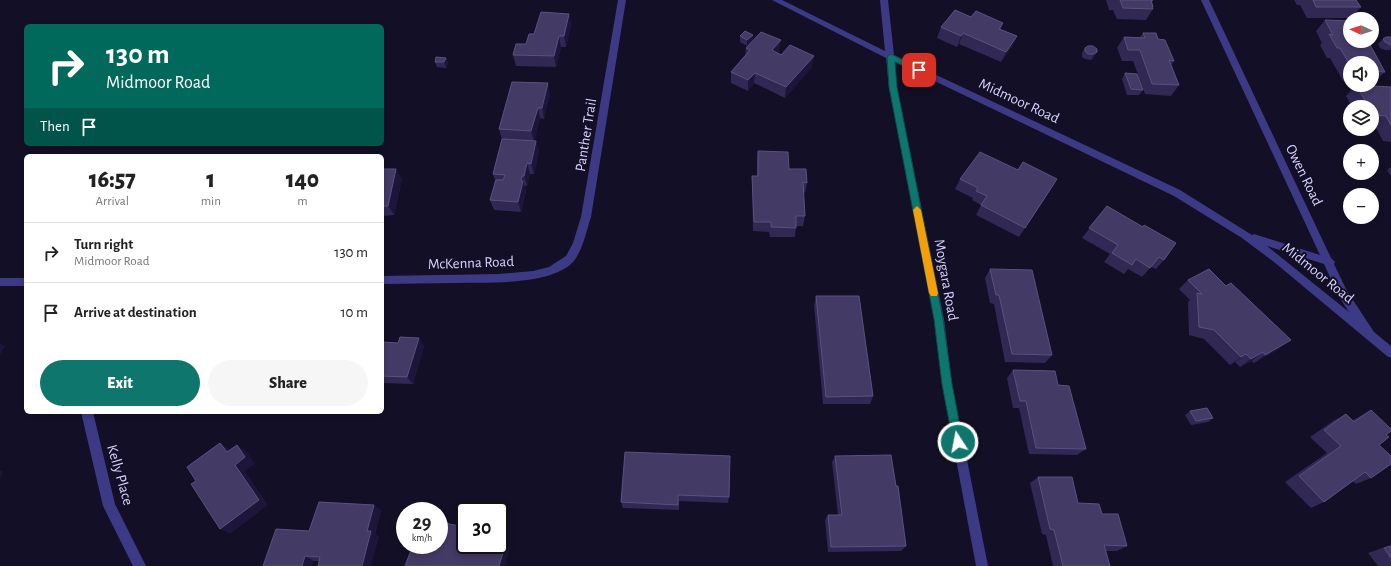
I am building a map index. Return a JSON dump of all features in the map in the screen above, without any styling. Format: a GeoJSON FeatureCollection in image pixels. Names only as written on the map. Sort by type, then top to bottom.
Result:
{"type":"FeatureCollection","features":[{"type":"Feature","properties":{"kind":"street","name":"Panther Trail"},"geometry":{"type":"LineString","coordinates":[[559,266],[569,259],[578,244],[586,217],[622,0]]}},
{"type":"Feature","properties":{"kind":"street","name":"Midmoor Road"},"geometry":{"type":"LineString","coordinates":[[776,0],[891,57],[1177,192],[1245,235],[1277,259],[1370,335]]}},
{"type":"Feature","properties":{"kind":"street","name":"Moygara Road"},"geometry":{"type":"LineString","coordinates":[[884,0],[893,87],[939,319],[947,384],[982,566]]}},
{"type":"Feature","properties":{"kind":"street","name":"Owen Road"},"geometry":{"type":"LineString","coordinates":[[1206,0],[1231,57],[1330,262],[1343,294],[1370,335],[1391,353]]}},
{"type":"Feature","properties":{"kind":"street","name":"Midmoor Road"},"geometry":{"type":"LineString","coordinates":[[1245,235],[1330,262]]}},
{"type":"Feature","properties":{"kind":"street","name":"McKenna Road"},"geometry":{"type":"LineString","coordinates":[[384,280],[499,278],[533,275],[552,270],[559,266]]}},
{"type":"Feature","properties":{"kind":"street"},"geometry":{"type":"LineString","coordinates":[[0,282],[24,282]]}},
{"type":"Feature","properties":{"kind":"street","name":"Kelly Place"},"geometry":{"type":"LineString","coordinates":[[87,414],[109,506],[140,566]]}},
{"type":"Feature","properties":{"kind":"building"},"geometry":{"type":"Polygon","coordinates":[[[1120,0],[1151,0],[1153,9],[1123,8],[1120,0]]]}},
{"type":"Feature","properties":{"kind":"building"},"geometry":{"type":"Polygon","coordinates":[[[1313,0],[1356,0],[1361,7],[1316,7],[1313,0]]]}},
{"type":"Feature","properties":{"kind":"building"},"geometry":{"type":"Polygon","coordinates":[[[955,10],[971,17],[976,11],[1003,23],[999,29],[1017,36],[1006,52],[963,33],[961,36],[941,27],[955,10]]]}},
{"type":"Feature","properties":{"kind":"building"},"geometry":{"type":"Polygon","coordinates":[[[541,12],[569,14],[564,36],[559,36],[554,56],[513,55],[516,44],[526,44],[529,34],[534,34],[541,12]]]}},
{"type":"Feature","properties":{"kind":"building"},"geometry":{"type":"Polygon","coordinates":[[[1325,20],[1343,21],[1343,48],[1372,48],[1376,56],[1345,56],[1340,48],[1337,48],[1329,34],[1333,35],[1325,20]]]}},
{"type":"Feature","properties":{"kind":"building"},"geometry":{"type":"Polygon","coordinates":[[[745,31],[753,35],[747,40],[740,36],[745,31]]]}},
{"type":"Feature","properties":{"kind":"building"},"geometry":{"type":"Polygon","coordinates":[[[761,32],[781,40],[772,50],[781,55],[790,45],[814,56],[786,87],[755,73],[748,80],[731,72],[750,50],[746,48],[761,32]]]}},
{"type":"Feature","properties":{"kind":"building"},"geometry":{"type":"Polygon","coordinates":[[[1143,33],[1156,33],[1158,39],[1165,40],[1174,61],[1169,60],[1179,85],[1152,84],[1140,50],[1128,50],[1124,37],[1145,38],[1143,33]]]}},
{"type":"Feature","properties":{"kind":"building"},"geometry":{"type":"Polygon","coordinates":[[[1386,37],[1391,37],[1391,45],[1383,39],[1386,37]]]}},
{"type":"Feature","properties":{"kind":"building"},"geometry":{"type":"Polygon","coordinates":[[[1088,46],[1093,46],[1097,49],[1097,52],[1094,54],[1088,54],[1085,51],[1085,48],[1088,46]]]}},
{"type":"Feature","properties":{"kind":"building"},"geometry":{"type":"Polygon","coordinates":[[[436,57],[446,58],[444,62],[435,62],[436,57]]]}},
{"type":"Feature","properties":{"kind":"building"},"geometry":{"type":"Polygon","coordinates":[[[1379,61],[1385,72],[1379,72],[1379,61]]]}},
{"type":"Feature","properties":{"kind":"building"},"geometry":{"type":"Polygon","coordinates":[[[1125,73],[1137,74],[1143,90],[1131,89],[1125,73]]]}},
{"type":"Feature","properties":{"kind":"building"},"geometry":{"type":"Polygon","coordinates":[[[512,82],[548,83],[542,108],[538,108],[531,131],[499,129],[512,82]]]}},
{"type":"Feature","properties":{"kind":"building"},"geometry":{"type":"Polygon","coordinates":[[[1379,86],[1391,87],[1391,125],[1386,116],[1379,115],[1379,100],[1365,100],[1360,92],[1379,92],[1379,86]]]}},
{"type":"Feature","properties":{"kind":"building"},"geometry":{"type":"Polygon","coordinates":[[[502,139],[536,141],[531,164],[527,163],[524,176],[522,176],[521,181],[523,181],[518,202],[490,200],[496,180],[503,180],[505,175],[493,174],[502,139]]]}},
{"type":"Feature","properties":{"kind":"building"},"geometry":{"type":"Polygon","coordinates":[[[758,151],[788,152],[789,169],[806,169],[807,183],[803,182],[805,216],[796,216],[796,228],[771,227],[771,222],[754,222],[752,176],[758,176],[758,151]]]}},
{"type":"Feature","properties":{"kind":"building"},"geometry":{"type":"Polygon","coordinates":[[[980,152],[1018,170],[1023,162],[1057,179],[1025,228],[981,205],[987,196],[976,191],[978,188],[960,179],[980,152]]]}},
{"type":"Feature","properties":{"kind":"building"},"geometry":{"type":"Polygon","coordinates":[[[384,169],[396,169],[388,206],[384,206],[384,169]]]}},
{"type":"Feature","properties":{"kind":"building"},"geometry":{"type":"Polygon","coordinates":[[[1107,206],[1143,227],[1144,225],[1176,243],[1164,260],[1159,257],[1150,268],[1136,259],[1132,265],[1112,253],[1118,245],[1089,228],[1107,206]]]}},
{"type":"Feature","properties":{"kind":"building"},"geometry":{"type":"Polygon","coordinates":[[[990,269],[1032,270],[1052,355],[1012,354],[999,295],[996,295],[990,269]]]}},
{"type":"Feature","properties":{"kind":"building"},"geometry":{"type":"Polygon","coordinates":[[[1209,269],[1226,286],[1231,283],[1291,340],[1265,355],[1263,352],[1251,359],[1246,354],[1241,357],[1214,330],[1199,327],[1197,293],[1202,294],[1188,280],[1209,269]]]}},
{"type":"Feature","properties":{"kind":"building"},"geometry":{"type":"Polygon","coordinates":[[[816,296],[859,296],[873,396],[826,397],[816,296]]]}},
{"type":"Feature","properties":{"kind":"building"},"geometry":{"type":"Polygon","coordinates":[[[400,337],[419,338],[407,377],[384,376],[384,342],[398,343],[400,337]]]}},
{"type":"Feature","properties":{"kind":"building"},"geometry":{"type":"Polygon","coordinates":[[[1013,370],[1055,371],[1058,385],[1069,386],[1086,449],[1036,448],[1026,401],[1020,401],[1013,370]]]}},
{"type":"Feature","properties":{"kind":"building"},"geometry":{"type":"Polygon","coordinates":[[[1207,408],[1213,418],[1196,421],[1190,411],[1207,408]]]}},
{"type":"Feature","properties":{"kind":"building"},"geometry":{"type":"Polygon","coordinates":[[[1371,410],[1391,429],[1391,431],[1386,435],[1389,437],[1379,445],[1391,456],[1391,464],[1371,478],[1365,472],[1324,502],[1299,476],[1341,446],[1324,430],[1346,414],[1354,422],[1371,410]]]}},
{"type":"Feature","properties":{"kind":"building"},"geometry":{"type":"Polygon","coordinates":[[[220,443],[227,452],[237,445],[245,457],[235,465],[259,500],[220,529],[191,484],[196,481],[187,467],[220,443]]]}},
{"type":"Feature","properties":{"kind":"building"},"geometry":{"type":"Polygon","coordinates":[[[625,452],[730,456],[729,497],[678,495],[678,505],[621,502],[625,452]]]}},
{"type":"Feature","properties":{"kind":"building"},"geometry":{"type":"Polygon","coordinates":[[[891,455],[896,486],[898,486],[906,546],[831,547],[828,515],[842,515],[835,456],[891,455]]]}},
{"type":"Feature","properties":{"kind":"building"},"geometry":{"type":"Polygon","coordinates":[[[1038,477],[1072,477],[1078,503],[1099,504],[1102,514],[1118,514],[1127,546],[1104,545],[1110,566],[1063,566],[1054,530],[1050,529],[1038,477]]]}},
{"type":"Feature","properties":{"kind":"building"},"geometry":{"type":"Polygon","coordinates":[[[319,502],[374,505],[367,531],[371,531],[362,566],[318,566],[320,557],[305,556],[302,566],[263,566],[276,529],[309,531],[319,502]]]}},
{"type":"Feature","properties":{"kind":"building"},"geometry":{"type":"Polygon","coordinates":[[[448,524],[456,525],[456,554],[503,554],[499,566],[405,566],[410,554],[448,554],[448,524]]]}},
{"type":"Feature","properties":{"kind":"building"},"geometry":{"type":"Polygon","coordinates":[[[1391,546],[1391,558],[1384,548],[1391,546]]]}},
{"type":"Feature","properties":{"kind":"slow traffic"},"geometry":{"type":"LineString","coordinates":[[917,210],[934,293]]}},
{"type":"Feature","properties":{"kind":"route"},"geometry":{"type":"LineString","coordinates":[[919,70],[891,57],[893,87],[911,184],[922,231],[939,319],[947,384],[958,442]]}}]}
